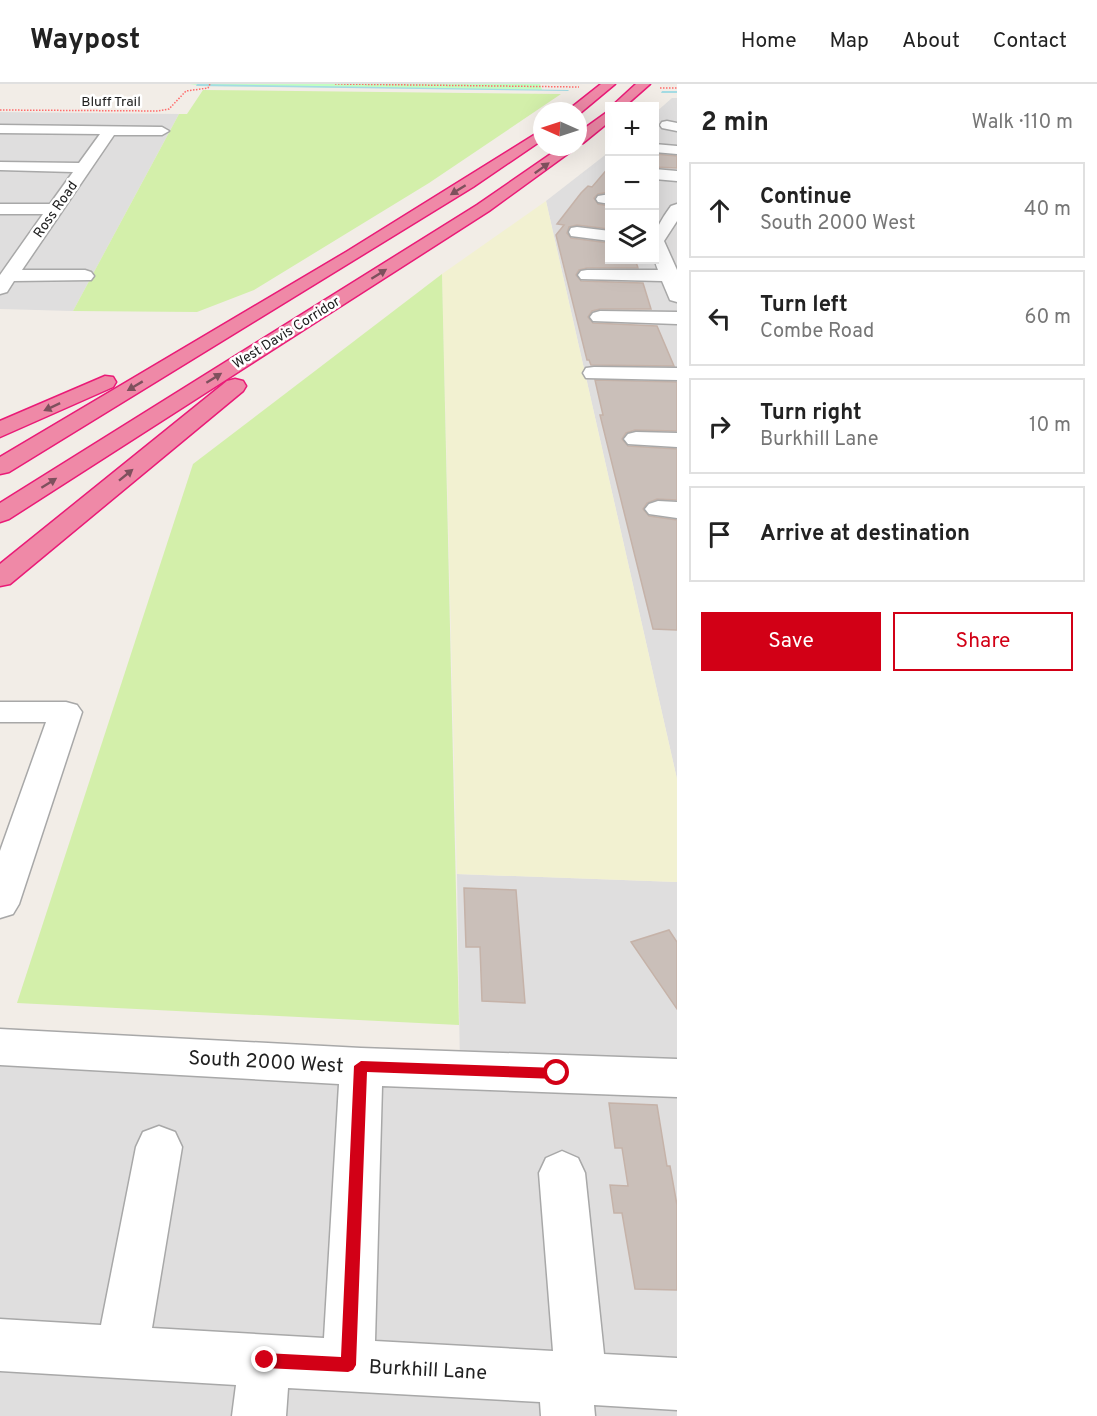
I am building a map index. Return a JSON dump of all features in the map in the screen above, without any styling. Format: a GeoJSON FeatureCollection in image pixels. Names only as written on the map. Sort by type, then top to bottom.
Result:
{"type":"FeatureCollection","features":[{"type":"Feature","properties":{"kind":"highway"},"geometry":{"type":"LineString","coordinates":[[586,102],[609,84]]}},
{"type":"Feature","properties":{"kind":"highway"},"geometry":{"type":"LineString","coordinates":[[624,102],[649,86]]}},
{"type":"Feature","properties":{"kind":"highway"},"geometry":{"type":"LineString","coordinates":[[587,132],[605,117]]}},
{"type":"Feature","properties":{"kind":"highway","name":"West Davis Corridor"},"geometry":{"type":"LineString","coordinates":[[0,467],[417,216],[533,140]]}},
{"type":"Feature","properties":{"kind":"highway","name":"West Davis Corridor"},"geometry":{"type":"LineString","coordinates":[[0,514],[483,208],[557,156]]}},
{"type":"Feature","properties":{"kind":"highway"},"geometry":{"type":"LineString","coordinates":[[0,578],[338,300]]}},
{"type":"Feature","properties":{"kind":"highway"},"geometry":{"type":"LineString","coordinates":[[0,430],[196,337],[276,302]]}},
{"type":"Feature","properties":{"kind":"street"},"geometry":{"type":"LineString","coordinates":[[0,129],[162,131]]}},
{"type":"Feature","properties":{"kind":"street","name":"Ross Road"},"geometry":{"type":"LineString","coordinates":[[5,282],[110,130]]}},
{"type":"Feature","properties":{"kind":"street"},"geometry":{"type":"LineString","coordinates":[[659,148],[677,150]]}},
{"type":"Feature","properties":{"kind":"street"},"geometry":{"type":"LineString","coordinates":[[0,166],[84,168]]}},
{"type":"Feature","properties":{"kind":"street"},"geometry":{"type":"LineString","coordinates":[[659,174],[677,176]]}},
{"type":"Feature","properties":{"kind":"street"},"geometry":{"type":"LineString","coordinates":[[672,208],[662,235],[677,296]]}},
{"type":"Feature","properties":{"kind":"street"},"geometry":{"type":"LineString","coordinates":[[0,209],[54,209]]}},
{"type":"Feature","properties":{"kind":"street"},"geometry":{"type":"LineString","coordinates":[[577,232],[605,236]]}},
{"type":"Feature","properties":{"kind":"street"},"geometry":{"type":"LineString","coordinates":[[587,275],[673,276]]}},
{"type":"Feature","properties":{"kind":"street"},"geometry":{"type":"LineString","coordinates":[[5,282],[85,276]]}},
{"type":"Feature","properties":{"kind":"street"},"geometry":{"type":"LineString","coordinates":[[600,317],[677,318]]}},
{"type":"Feature","properties":{"kind":"street"},"geometry":{"type":"LineString","coordinates":[[594,372],[677,374]]}},
{"type":"Feature","properties":{"kind":"street"},"geometry":{"type":"LineString","coordinates":[[636,439],[677,440]]}},
{"type":"Feature","properties":{"kind":"street"},"geometry":{"type":"LineString","coordinates":[[0,712],[66,712],[0,904]]}},
{"type":"Feature","properties":{"kind":"street","name":"South 2000 West"},"geometry":{"type":"LineString","coordinates":[[0,1047],[361,1066],[677,1077]]}},
{"type":"Feature","properties":{"kind":"street"},"geometry":{"type":"LineString","coordinates":[[348,1365],[361,1066]]}},
{"type":"Feature","properties":{"kind":"street"},"geometry":{"type":"LineString","coordinates":[[122,1352],[159,1147]]}},
{"type":"Feature","properties":{"kind":"street"},"geometry":{"type":"LineString","coordinates":[[562,1173],[571,1391]]}},
{"type":"Feature","properties":{"kind":"street","name":"Burkhill Lane"},"geometry":{"type":"LineString","coordinates":[[0,1345],[348,1365],[571,1391],[677,1384]]}},
{"type":"Feature","properties":{"kind":"street"},"geometry":{"type":"LineString","coordinates":[[259,1416],[265,1360]]}},
{"type":"Feature","properties":{"kind":"path","name":"Bluff Trail"},"geometry":{"type":"LineString","coordinates":[[0,110],[158,111],[169,109],[186,91],[208,87],[210,84]]}},
{"type":"Feature","properties":{"kind":"path"},"geometry":{"type":"LineString","coordinates":[[335,84],[584,87]]}},
{"type":"Feature","properties":{"kind":"path"},"geometry":{"type":"LineString","coordinates":[[649,86],[677,88]]}},
{"type":"Feature","properties":{"kind":"shaded area"},"geometry":{"type":"Polygon","coordinates":[[[672,98],[677,98],[677,779],[546,201],[605,155],[605,264],[659,264],[659,109],[672,98]]]}},
{"type":"Feature","properties":{"kind":"shaded area"},"geometry":{"type":"Polygon","coordinates":[[[0,112],[179,114],[73,311],[0,309],[0,112]]]}},
{"type":"Feature","properties":{"kind":"shaded area"},"geometry":{"type":"Polygon","coordinates":[[[457,874],[677,882],[677,1416],[0,1416],[0,1041],[460,1070],[457,874]]]}},
{"type":"Feature","properties":{"kind":"green space"},"geometry":{"type":"Polygon","coordinates":[[[190,84],[540,84],[542,90],[205,86],[190,84]]]}},
{"type":"Feature","properties":{"kind":"green space"},"geometry":{"type":"Polygon","coordinates":[[[203,90],[561,94],[549,102],[533,102],[533,113],[429,183],[254,290],[197,312],[73,311],[179,114],[187,114],[203,90]]]}},
{"type":"Feature","properties":{"kind":"green space"},"geometry":{"type":"Polygon","coordinates":[[[546,201],[677,779],[677,882],[457,874],[442,274],[546,201]]]}},
{"type":"Feature","properties":{"kind":"green space"},"geometry":{"type":"Polygon","coordinates":[[[442,274],[459,1025],[17,1003],[193,464],[442,274]]]}},
{"type":"Feature","properties":{"kind":"building"},"geometry":{"type":"Polygon","coordinates":[[[659,154],[677,156],[677,168],[659,167],[659,154]]]}},
{"type":"Feature","properties":{"kind":"building"},"geometry":{"type":"Polygon","coordinates":[[[605,172],[605,193],[598,194],[594,198],[598,204],[605,205],[605,228],[577,225],[569,227],[567,233],[571,238],[605,242],[605,264],[637,264],[638,268],[587,268],[579,270],[576,275],[581,281],[643,283],[651,309],[600,309],[592,311],[588,317],[593,323],[657,326],[674,366],[591,365],[587,360],[556,235],[564,225],[557,224],[581,193],[588,186],[592,187],[605,172]]]}},
{"type":"Feature","properties":{"kind":"building"},"geometry":{"type":"Polygon","coordinates":[[[595,380],[677,382],[677,431],[635,430],[626,433],[622,439],[628,446],[677,449],[677,500],[657,499],[647,503],[643,509],[649,516],[677,520],[677,630],[653,629],[600,415],[603,415],[595,380]]]}},
{"type":"Feature","properties":{"kind":"building"},"geometry":{"type":"Polygon","coordinates":[[[464,888],[516,890],[525,1003],[482,1001],[480,947],[466,947],[464,888]]]}},
{"type":"Feature","properties":{"kind":"building"},"geometry":{"type":"Polygon","coordinates":[[[669,930],[677,942],[677,1009],[631,942],[669,930]]]}},
{"type":"Feature","properties":{"kind":"building"},"geometry":{"type":"Polygon","coordinates":[[[609,1103],[657,1105],[667,1166],[670,1166],[677,1205],[677,1290],[635,1289],[622,1213],[614,1213],[610,1185],[628,1186],[622,1148],[615,1148],[609,1103]]]}},
{"type":"Feature","properties":{"kind":"waterway"},"geometry":{"type":"LineString","coordinates":[[197,85],[568,91]]}},
{"type":"Feature","properties":{"kind":"waterway"},"geometry":{"type":"LineString","coordinates":[[662,92],[677,92]]}},
{"type":"Feature","properties":{"kind":"route"},"geometry":{"type":"LineString","coordinates":[[265,1360],[348,1365],[361,1066],[557,1073]]}}]}
